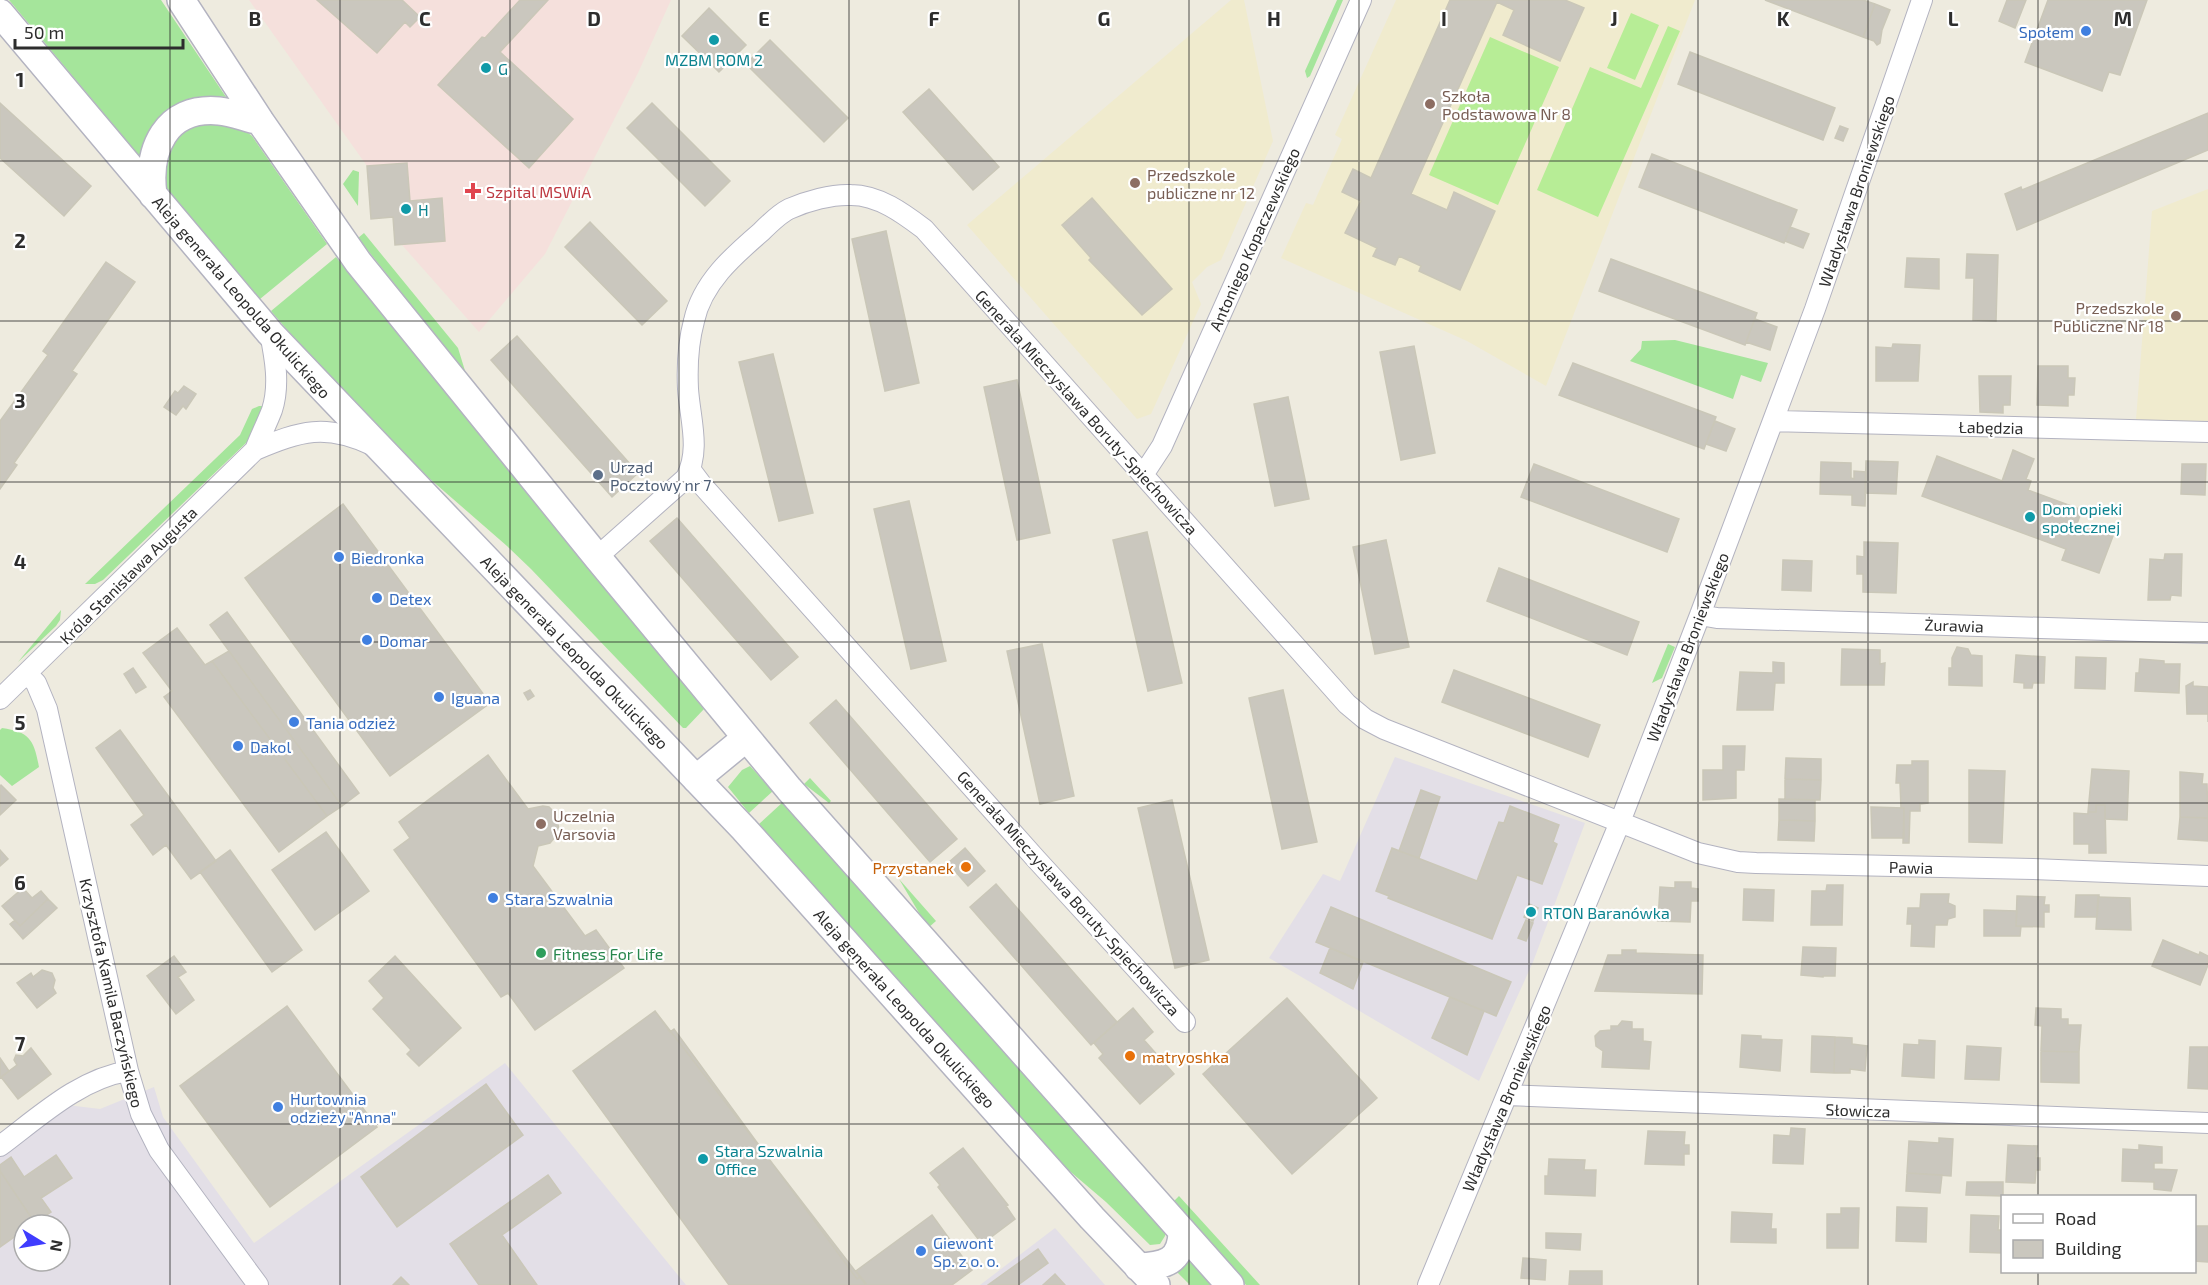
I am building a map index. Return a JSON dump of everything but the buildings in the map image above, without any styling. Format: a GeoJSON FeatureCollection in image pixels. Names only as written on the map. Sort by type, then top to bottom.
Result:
{"type":"FeatureCollection","features":[{"type":"Feature","properties":{"kind":"main road"},"geometry":{"type":"LineString","coordinates":[[181,0],[260,121],[358,262],[597,557],[789,789],[1230,1285]]}},
{"type":"Feature","properties":{"kind":"main road","name":"Aleja generała Leopolda Okulickiego"},"geometry":{"type":"LineString","coordinates":[[0,13],[270,333],[696,779],[825,918],[1092,1218],[1147,1276]]}},
{"type":"Feature","properties":{"kind":"main road"},"geometry":{"type":"LineString","coordinates":[[153,195],[152,161],[157,147],[164,133],[181,118],[199,112],[218,111],[260,121]]}},
{"type":"Feature","properties":{"kind":"main road"},"geometry":{"type":"LineString","coordinates":[[696,779],[746,738]]}},
{"type":"Feature","properties":{"kind":"main road"},"geometry":{"type":"LineString","coordinates":[[1147,1276],[1155,1266],[1175,1257],[1182,1245],[1182,1233]]}},
{"type":"Feature","properties":{"kind":"street","name":"Antoniego Kopaczewskiego"},"geometry":{"type":"LineString","coordinates":[[1143,475],[1162,446],[1361,0]]}},
{"type":"Feature","properties":{"kind":"street","name":"Władysława Broniewskiego"},"geometry":{"type":"LineString","coordinates":[[1428,1285],[1620,822],[1700,615],[1826,276],[1922,0]]}},
{"type":"Feature","properties":{"kind":"street","name":"Generała Mieczysława Boruty-Spiechowicza"},"geometry":{"type":"LineString","coordinates":[[1185,1022],[1036,859],[690,469],[695,449],[688,387],[688,358],[694,321],[701,298],[719,272],[737,252],[788,209],[829,197],[852,195],[868,197],[904,214],[924,230],[1347,704],[1365,719],[1384,729],[1620,822]]}},
{"type":"Feature","properties":{"kind":"street","name":"Króla Stanisława Augusta"},"geometry":{"type":"LineString","coordinates":[[255,450],[272,409],[276,385],[276,363],[270,333]]}},
{"type":"Feature","properties":{"kind":"street","name":"Łabędzia"},"geometry":{"type":"LineString","coordinates":[[1773,421],[2208,432]]}},
{"type":"Feature","properties":{"kind":"street","name":"Króla Stanisława Augusta"},"geometry":{"type":"LineString","coordinates":[[0,699],[255,450],[286,437],[319,431],[348,434],[379,447]]}},
{"type":"Feature","properties":{"kind":"street"},"geometry":{"type":"LineString","coordinates":[[597,557],[686,478],[690,469]]}},
{"type":"Feature","properties":{"kind":"street","name":"Żurawia"},"geometry":{"type":"LineString","coordinates":[[1700,615],[1729,618],[2208,633]]}},
{"type":"Feature","properties":{"kind":"street","name":"Krzysztofa Kamila Baczyńskiego"},"geometry":{"type":"LineString","coordinates":[[27,674],[36,683],[43,697],[50,721],[128,1071],[141,1114],[159,1150],[258,1285]]}},
{"type":"Feature","properties":{"kind":"street","name":"Pawia"},"geometry":{"type":"LineString","coordinates":[[1620,822],[1698,853],[1738,862],[2208,876]]}},
{"type":"Feature","properties":{"kind":"street"},"geometry":{"type":"LineString","coordinates":[[0,1146],[80,1088],[112,1074],[128,1071]]}},
{"type":"Feature","properties":{"kind":"street","name":"Słowicza"},"geometry":{"type":"LineString","coordinates":[[1508,1095],[2208,1123]]}},
{"type":"Feature","properties":{"kind":"shaded area","name":"Szpital MSWiA"},"geometry":{"type":"Polygon","coordinates":[[[249,0],[671,0],[638,73],[545,254],[479,332],[402,245],[395,245],[393,217],[371,219],[367,166],[249,0]]]}},
{"type":"Feature","properties":{"kind":"shaded area","name":"Przedszkole publiczne nr 12"},"geometry":{"type":"Polygon","coordinates":[[[1231,0],[1244,0],[1273,141],[1221,260],[1207,267],[1192,282],[1201,304],[1151,414],[1137,419],[967,225],[1231,0]]]}},
{"type":"Feature","properties":{"kind":"shaded area"},"geometry":{"type":"Polygon","coordinates":[[[1396,0],[1695,0],[1546,386],[1467,341],[1281,258],[1306,203],[1313,205],[1342,139],[1335,135],[1396,0]]]}},
{"type":"Feature","properties":{"kind":"shaded area","name":"Przedszkole Publiczne Nr 18"},"geometry":{"type":"Polygon","coordinates":[[[2208,189],[2208,423],[2136,420],[2152,211],[2208,189]]]}},
{"type":"Feature","properties":{"kind":"shaded area"},"geometry":{"type":"Polygon","coordinates":[[[1395,757],[1585,823],[1533,962],[1479,1081],[1269,958],[1323,874],[1340,881],[1395,757]]]}},
{"type":"Feature","properties":{"kind":"shaded area"},"geometry":{"type":"Polygon","coordinates":[[[505,1063],[686,1285],[0,1285],[0,1155],[67,1105],[100,1109],[154,1087],[163,1117],[254,1243],[505,1063]]]}},
{"type":"Feature","properties":{"kind":"shaded area"},"geometry":{"type":"Polygon","coordinates":[[[1055,1228],[1105,1285],[980,1285],[1055,1228]]]}},
{"type":"Feature","properties":{"kind":"green space"},"geometry":{"type":"Polygon","coordinates":[[[9,0],[161,0],[226,97],[196,98],[183,102],[170,110],[151,130],[141,158],[9,0]]]}},
{"type":"Feature","properties":{"kind":"green space"},"geometry":{"type":"Polygon","coordinates":[[[1337,0],[1343,0],[1310,76],[1307,78],[1305,71],[1337,0]]]}},
{"type":"Feature","properties":{"kind":"green space"},"geometry":{"type":"Polygon","coordinates":[[[1631,13],[1659,25],[1635,80],[1607,68],[1631,13]]]}},
{"type":"Feature","properties":{"kind":"green space"},"geometry":{"type":"Polygon","coordinates":[[[1668,26],[1680,31],[1598,217],[1537,190],[1590,67],[1641,88],[1668,26]]]}},
{"type":"Feature","properties":{"kind":"green space"},"geometry":{"type":"Polygon","coordinates":[[[1490,37],[1559,67],[1498,205],[1429,175],[1490,37]]]}},
{"type":"Feature","properties":{"kind":"green space"},"geometry":{"type":"Polygon","coordinates":[[[206,122],[241,127],[252,136],[327,244],[260,299],[163,183],[167,153],[181,131],[206,122]]]}},
{"type":"Feature","properties":{"kind":"green space"},"geometry":{"type":"Polygon","coordinates":[[[353,170],[359,172],[358,206],[343,184],[353,170]]]}},
{"type":"Feature","properties":{"kind":"green space"},"geometry":{"type":"Polygon","coordinates":[[[364,233],[458,348],[466,374],[358,238],[364,233]]]}},
{"type":"Feature","properties":{"kind":"green space"},"geometry":{"type":"Polygon","coordinates":[[[336,257],[704,709],[686,728],[683,728],[531,569],[422,472],[300,345],[271,311],[336,257]]]}},
{"type":"Feature","properties":{"kind":"green space"},"geometry":{"type":"Polygon","coordinates":[[[1675,340],[1768,363],[1761,382],[1741,375],[1733,399],[1630,361],[1641,349],[1642,341],[1675,340]]]}},
{"type":"Feature","properties":{"kind":"green space"},"geometry":{"type":"Polygon","coordinates":[[[263,406],[247,442],[103,580],[95,584],[85,584],[240,435],[252,409],[263,406]]]}},
{"type":"Feature","properties":{"kind":"green space"},"geometry":{"type":"Polygon","coordinates":[[[61,610],[60,620],[56,626],[18,662],[61,610]]]}},
{"type":"Feature","properties":{"kind":"green space"},"geometry":{"type":"Polygon","coordinates":[[[1668,644],[1675,647],[1662,678],[1652,683],[1668,644]]]}},
{"type":"Feature","properties":{"kind":"green space"},"geometry":{"type":"Polygon","coordinates":[[[2,728],[19,732],[29,739],[35,750],[39,767],[12,786],[0,775],[0,730],[2,728]]]}},
{"type":"Feature","properties":{"kind":"green space"},"geometry":{"type":"Polygon","coordinates":[[[750,766],[773,791],[749,813],[728,787],[742,770],[750,766]]]}},
{"type":"Feature","properties":{"kind":"green space"},"geometry":{"type":"Polygon","coordinates":[[[810,778],[831,801],[829,803],[804,784],[810,778]]]}},
{"type":"Feature","properties":{"kind":"green space"},"geometry":{"type":"Polygon","coordinates":[[[783,802],[1165,1232],[1160,1244],[1150,1245],[1106,1202],[1059,1162],[759,824],[783,802]]]}},
{"type":"Feature","properties":{"kind":"green space"},"geometry":{"type":"Polygon","coordinates":[[[899,879],[936,921],[928,928],[899,879]]]}},
{"type":"Feature","properties":{"kind":"green space"},"geometry":{"type":"Polygon","coordinates":[[[1179,1196],[1260,1285],[1246,1285],[1172,1203],[1179,1196]]]}},
{"type":"Feature","properties":{"kind":"green space"},"geometry":{"type":"Polygon","coordinates":[[[1188,1258],[1213,1285],[1190,1285],[1175,1270],[1188,1258]]]}},
{"type":"Feature","properties":{"kind":"place","name":"Społem"},"geometry":{"type":"Point","coordinates":[2086,31]}},
{"type":"Feature","properties":{"kind":"place","name":"MZBM ROM 2"},"geometry":{"type":"Point","coordinates":[714,40]}},
{"type":"Feature","properties":{"kind":"place","name":"G"},"geometry":{"type":"Point","coordinates":[486,68]}},
{"type":"Feature","properties":{"kind":"place","name":"Szkoła Podstawowa Nr 8"},"geometry":{"type":"Point","coordinates":[1430,104]}},
{"type":"Feature","properties":{"kind":"place","name":"Przedszkole publiczne nr 12"},"geometry":{"type":"Point","coordinates":[1135,183]}},
{"type":"Feature","properties":{"kind":"place","name":"Szpital MSWiA"},"geometry":{"type":"Point","coordinates":[473,191]}},
{"type":"Feature","properties":{"kind":"place","name":"H"},"geometry":{"type":"Point","coordinates":[406,209]}},
{"type":"Feature","properties":{"kind":"place","name":"Przedszkole Publiczne Nr 18"},"geometry":{"type":"Point","coordinates":[2176,316]}},
{"type":"Feature","properties":{"kind":"place","name":"Urząd Pocztowy nr 7"},"geometry":{"type":"Point","coordinates":[598,475]}},
{"type":"Feature","properties":{"kind":"place","name":"Dom opieki społecznej"},"geometry":{"type":"Point","coordinates":[2030,517]}},
{"type":"Feature","properties":{"kind":"place","name":"Biedronka"},"geometry":{"type":"Point","coordinates":[339,557]}},
{"type":"Feature","properties":{"kind":"place","name":"Detex"},"geometry":{"type":"Point","coordinates":[377,598]}},
{"type":"Feature","properties":{"kind":"place","name":"Domar"},"geometry":{"type":"Point","coordinates":[367,640]}},
{"type":"Feature","properties":{"kind":"place","name":"Iguana"},"geometry":{"type":"Point","coordinates":[439,697]}},
{"type":"Feature","properties":{"kind":"place","name":"Tania odzież"},"geometry":{"type":"Point","coordinates":[294,722]}},
{"type":"Feature","properties":{"kind":"place","name":"Dakol"},"geometry":{"type":"Point","coordinates":[238,746]}},
{"type":"Feature","properties":{"kind":"place","name":"Uczelnia Varsovia"},"geometry":{"type":"Point","coordinates":[541,824]}},
{"type":"Feature","properties":{"kind":"place","name":"Przystanek"},"geometry":{"type":"Point","coordinates":[966,867]}},
{"type":"Feature","properties":{"kind":"place","name":"Stara Szwalnia"},"geometry":{"type":"Point","coordinates":[493,898]}},
{"type":"Feature","properties":{"kind":"place","name":"RTON Baranówka"},"geometry":{"type":"Point","coordinates":[1531,912]}},
{"type":"Feature","properties":{"kind":"place","name":"Fitness For Life"},"geometry":{"type":"Point","coordinates":[541,953]}},
{"type":"Feature","properties":{"kind":"place","name":"matryoshka"},"geometry":{"type":"Point","coordinates":[1130,1056]}},
{"type":"Feature","properties":{"kind":"place","name":"Hurtownia odzieży \"Anna\""},"geometry":{"type":"Point","coordinates":[278,1107]}},
{"type":"Feature","properties":{"kind":"place","name":"Stara Szwalnia Office"},"geometry":{"type":"Point","coordinates":[703,1159]}},
{"type":"Feature","properties":{"kind":"place","name":"Giewont Sp. z o. o."},"geometry":{"type":"Point","coordinates":[921,1251]}}]}
